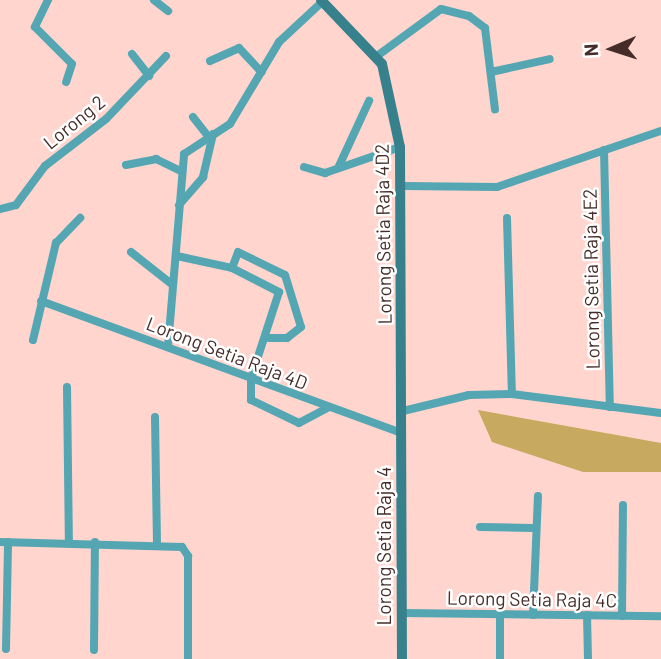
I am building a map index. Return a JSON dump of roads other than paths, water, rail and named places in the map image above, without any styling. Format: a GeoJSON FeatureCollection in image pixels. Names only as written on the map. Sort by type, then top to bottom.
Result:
{"type":"FeatureCollection","features":[{"type":"Feature","properties":{"kind":"street"},"geometry":{"type":"LineString","coordinates":[[48,0],[36,18],[38,33],[72,64],[66,82]]}},
{"type":"Feature","properties":{"kind":"street"},"geometry":{"type":"LineString","coordinates":[[153,0],[168,11]]}},
{"type":"Feature","properties":{"kind":"street","name":"Lorong Setia Raja 4D2"},"geometry":{"type":"LineString","coordinates":[[168,345],[184,153],[230,124],[279,42],[322,1],[377,56],[388,76],[400,147],[403,186],[402,433]]}},
{"type":"Feature","properties":{"kind":"street"},"geometry":{"type":"LineString","coordinates":[[377,56],[415,23],[450,9],[485,28],[495,109]]}},
{"type":"Feature","properties":{"kind":"street"},"geometry":{"type":"LineString","coordinates":[[210,61],[239,48],[261,72]]}},
{"type":"Feature","properties":{"kind":"street"},"geometry":{"type":"LineString","coordinates":[[132,54],[149,76]]}},
{"type":"Feature","properties":{"kind":"street","name":"Lorong 2"},"geometry":{"type":"LineString","coordinates":[[0,209],[16,205],[45,166],[149,76],[166,56]]}},
{"type":"Feature","properties":{"kind":"street"},"geometry":{"type":"LineString","coordinates":[[491,72],[550,59]]}},
{"type":"Feature","properties":{"kind":"street"},"geometry":{"type":"LineString","coordinates":[[339,166],[369,101]]}},
{"type":"Feature","properties":{"kind":"street"},"geometry":{"type":"LineString","coordinates":[[179,205],[203,177],[211,135],[192,117]]}},
{"type":"Feature","properties":{"kind":"street"},"geometry":{"type":"LineString","coordinates":[[403,186],[497,187],[661,131]]}},
{"type":"Feature","properties":{"kind":"street"},"geometry":{"type":"LineString","coordinates":[[304,167],[325,173],[400,147]]}},
{"type":"Feature","properties":{"kind":"street","name":"Lorong Setia Raja 4E2"},"geometry":{"type":"LineString","coordinates":[[604,150],[610,407]]}},
{"type":"Feature","properties":{"kind":"street"},"geometry":{"type":"LineString","coordinates":[[126,165],[156,159],[181,171]]}},
{"type":"Feature","properties":{"kind":"street"},"geometry":{"type":"LineString","coordinates":[[33,340],[58,241],[80,218]]}},
{"type":"Feature","properties":{"kind":"street"},"geometry":{"type":"LineString","coordinates":[[507,218],[512,394]]}},
{"type":"Feature","properties":{"kind":"street"},"geometry":{"type":"LineString","coordinates":[[131,252],[173,285]]}},
{"type":"Feature","properties":{"kind":"street"},"geometry":{"type":"LineString","coordinates":[[232,268],[239,252],[285,275],[301,327],[288,338],[269,338]]}},
{"type":"Feature","properties":{"kind":"street"},"geometry":{"type":"LineString","coordinates":[[177,256],[232,268],[279,292],[269,338],[251,378],[251,400],[299,423],[327,408]]}},
{"type":"Feature","properties":{"kind":"street","name":"Lorong Setia Raja 4D"},"geometry":{"type":"LineString","coordinates":[[41,301],[168,345],[327,408],[402,433]]}},
{"type":"Feature","properties":{"kind":"street"},"geometry":{"type":"LineString","coordinates":[[67,387],[69,541]]}},
{"type":"Feature","properties":{"kind":"street"},"geometry":{"type":"LineString","coordinates":[[402,411],[469,395],[512,394],[661,413]]}},
{"type":"Feature","properties":{"kind":"street"},"geometry":{"type":"LineString","coordinates":[[155,417],[156,542]]}},
{"type":"Feature","properties":{"kind":"street","name":"Lorong Setia Raja 4"},"geometry":{"type":"LineString","coordinates":[[402,433],[402,659]]}},
{"type":"Feature","properties":{"kind":"street"},"geometry":{"type":"LineString","coordinates":[[533,615],[533,528],[538,496]]}},
{"type":"Feature","properties":{"kind":"street"},"geometry":{"type":"LineString","coordinates":[[622,616],[624,505]]}},
{"type":"Feature","properties":{"kind":"street"},"geometry":{"type":"LineString","coordinates":[[480,527],[533,528]]}},
{"type":"Feature","properties":{"kind":"street"},"geometry":{"type":"LineString","coordinates":[[6,649],[4,542],[156,542],[177,545],[188,555],[188,659]]}},
{"type":"Feature","properties":{"kind":"street"},"geometry":{"type":"LineString","coordinates":[[94,650],[95,542]]}},
{"type":"Feature","properties":{"kind":"street","name":"Lorong Setia Raja 4C"},"geometry":{"type":"LineString","coordinates":[[402,613],[661,616]]}},
{"type":"Feature","properties":{"kind":"street"},"geometry":{"type":"LineString","coordinates":[[500,615],[500,659]]}},
{"type":"Feature","properties":{"kind":"street"},"geometry":{"type":"LineString","coordinates":[[587,615],[587,659]]}}]}
